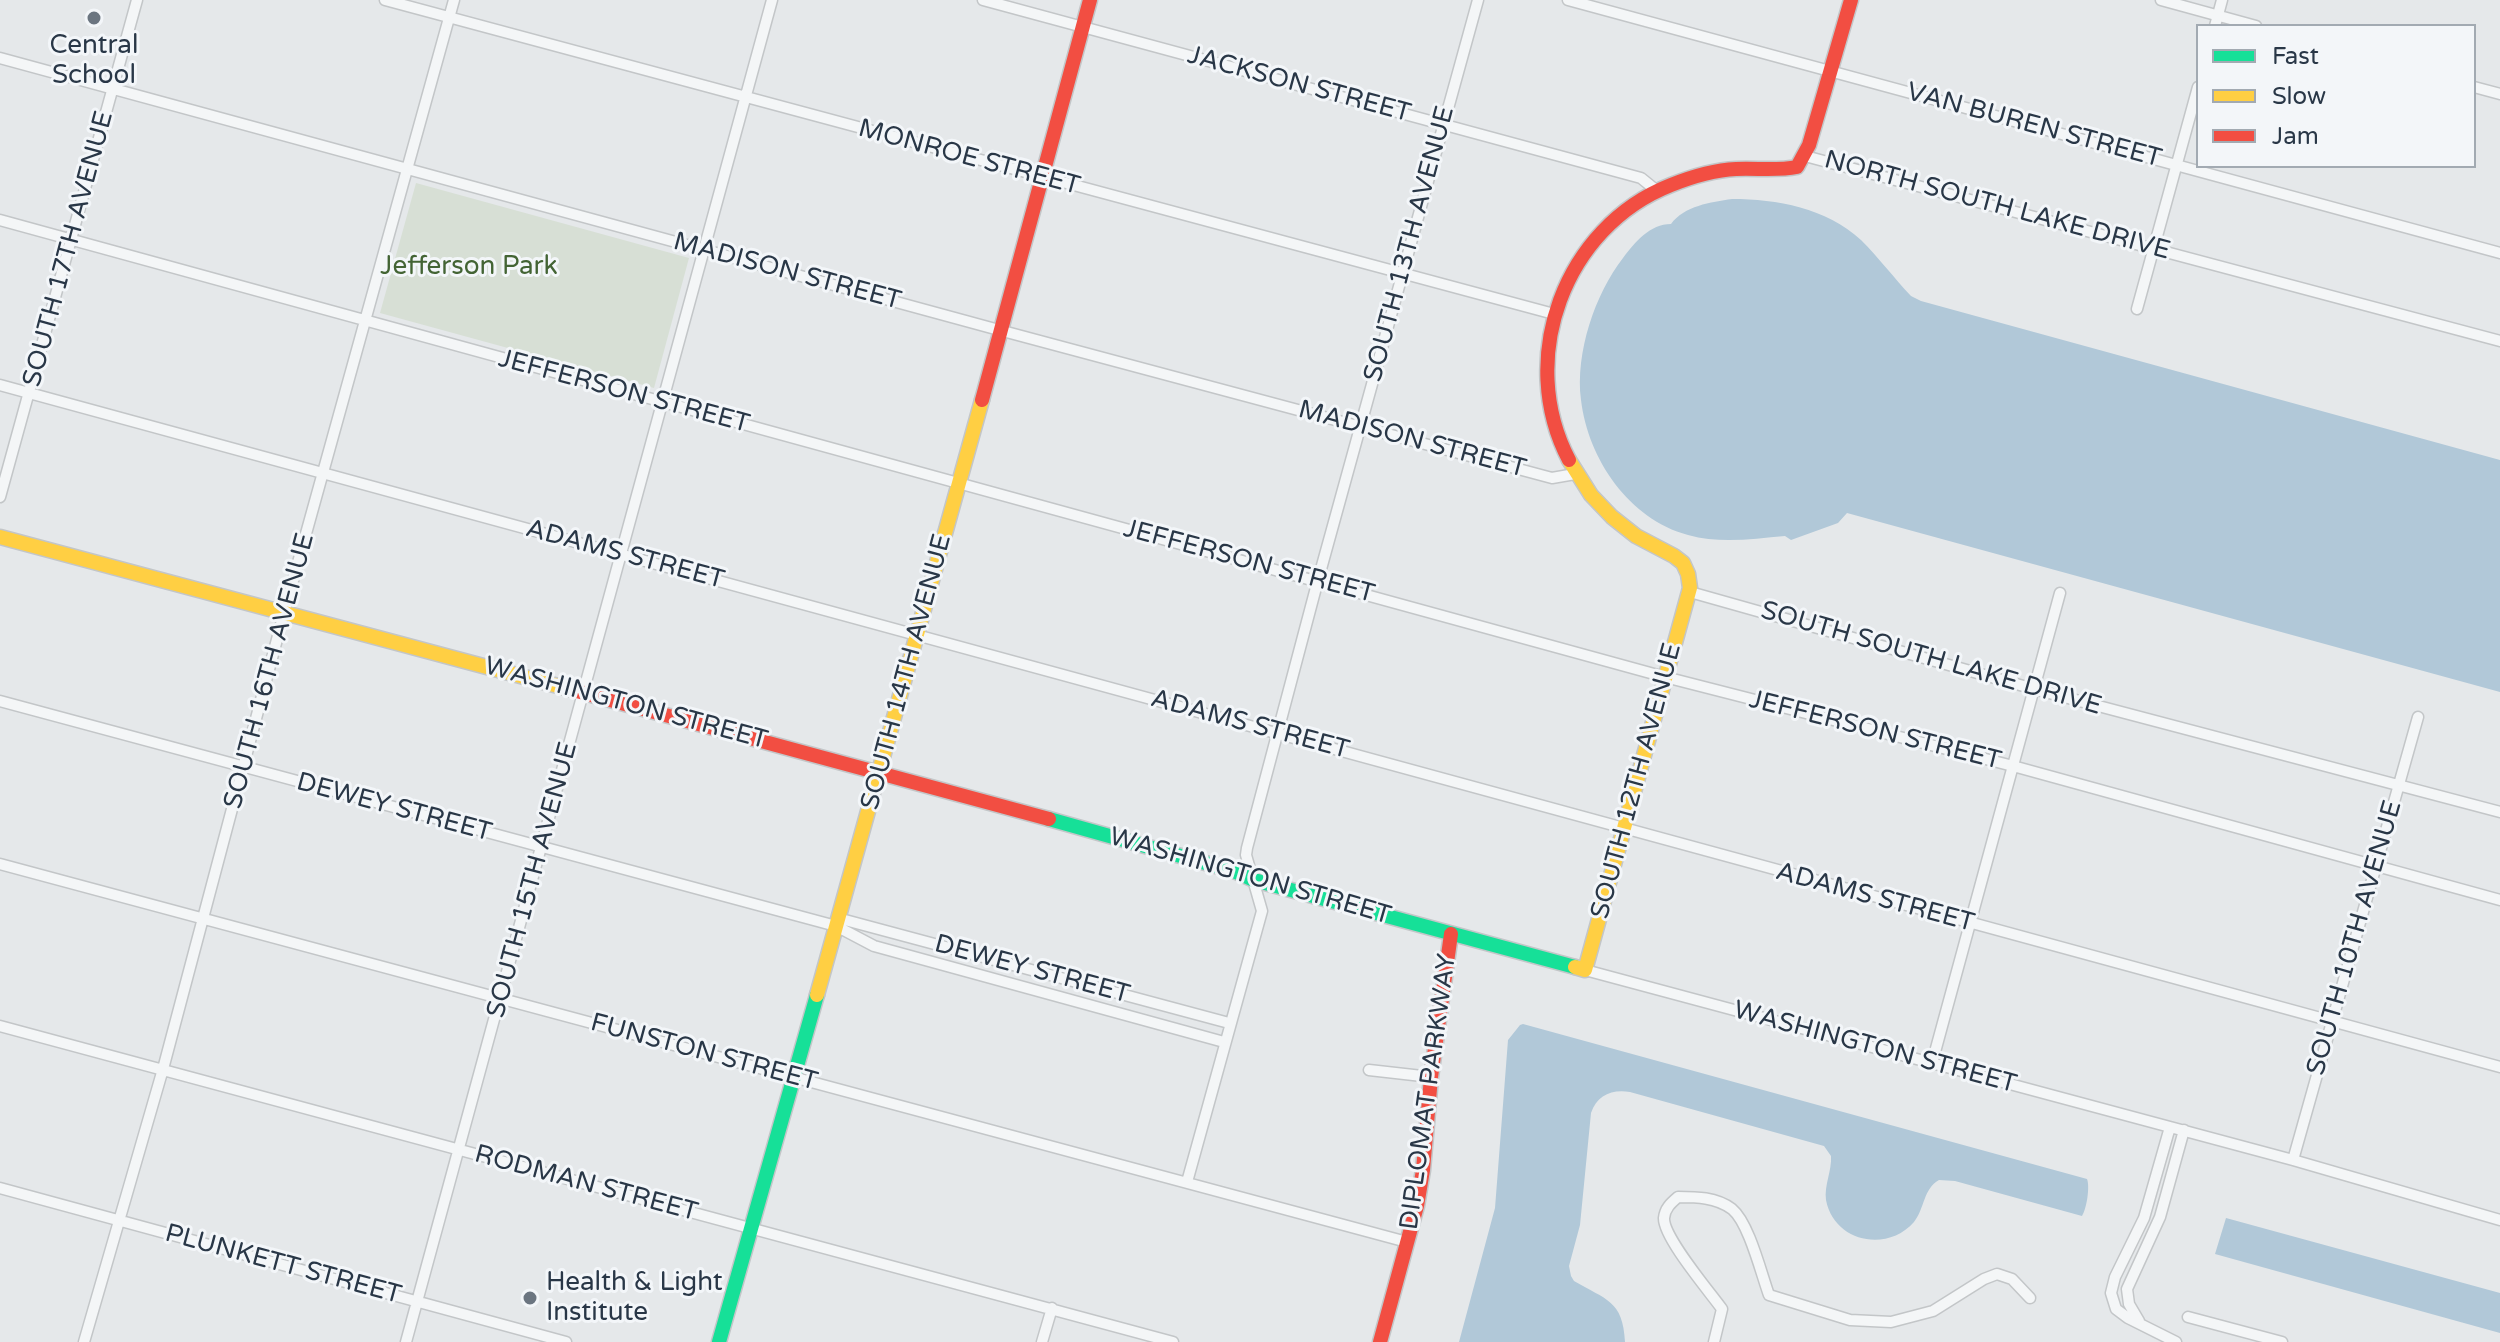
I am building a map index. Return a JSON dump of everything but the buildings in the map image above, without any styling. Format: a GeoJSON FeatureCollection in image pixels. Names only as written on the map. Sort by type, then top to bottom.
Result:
{"type":"FeatureCollection","features":[{"type":"Feature","properties":{"kind":"street","name":"SOUTH 17TH AVENUE"},"geometry":{"type":"LineString","coordinates":[[0,497],[137,0]]}},
{"type":"Feature","properties":{"kind":"street","name":"MONROE STREET"},"geometry":{"type":"LineString","coordinates":[[385,0],[1554,314]]}},
{"type":"Feature","properties":{"kind":"street","name":"SOUTH 16TH AVENUE"},"geometry":{"type":"LineString","coordinates":[[84,1342],[163,1069],[284,613],[454,0]]}},
{"type":"Feature","properties":{"kind":"street","name":"SOUTH 15TH AVENUE"},"geometry":{"type":"LineString","coordinates":[[406,1342],[772,0]]}},
{"type":"Feature","properties":{"kind":"street","name":"JACKSON STREET"},"geometry":{"type":"LineString","coordinates":[[983,0],[1641,178],[1657,191]]}},
{"type":"Feature","properties":{"kind":"street","name":"SOUTH 14TH AVENUE"},"geometry":{"type":"LineString","coordinates":[[719,1342],[918,635],[1090,0]]}},
{"type":"Feature","properties":{"kind":"street","name":"SOUTH 13TH AVENUE"},"geometry":{"type":"LineString","coordinates":[[1187,1182],[1262,911],[1246,855],[1247,848],[1478,0]]}},
{"type":"Feature","properties":{"kind":"street","name":"VAN BUREN STREET"},"geometry":{"type":"LineString","coordinates":[[1568,0],[2500,253]]}},
{"type":"Feature","properties":{"kind":"street"},"geometry":{"type":"LineString","coordinates":[[1805,156],[1851,0]]}},
{"type":"Feature","properties":{"kind":"street"},"geometry":{"type":"LineString","coordinates":[[2161,0],[2216,21],[2240,24]]}},
{"type":"Feature","properties":{"kind":"street"},"geometry":{"type":"LineString","coordinates":[[2216,21],[2222,0]]}},
{"type":"Feature","properties":{"kind":"street","name":"MADISON STREET"},"geometry":{"type":"LineString","coordinates":[[0,58],[1552,478],[1575,474]]}},
{"type":"Feature","properties":{"kind":"street"},"geometry":{"type":"LineString","coordinates":[[2476,88],[2500,94]]}},
{"type":"Feature","properties":{"kind":"street"},"geometry":{"type":"LineString","coordinates":[[2137,309],[2196,94]]}},
{"type":"Feature","properties":{"kind":"street","name":"NORTH SOUTH LAKE DRIVE"},"geometry":{"type":"LineString","coordinates":[[1554,314],[1578,267],[1606,229],[1638,201],[1683,181],[1731,169],[1778,171],[1797,167],[1805,156],[2500,341]]}},
{"type":"Feature","properties":{"kind":"street","name":"JEFFERSON STREET"},"geometry":{"type":"LineString","coordinates":[[0,220],[1665,677],[2013,766],[2500,900]]}},
{"type":"Feature","properties":{"kind":"street"},"geometry":{"type":"LineString","coordinates":[[1554,314],[1547,387],[1562,445],[1575,474],[1613,519],[1681,560],[1690,575],[1690,592]]}},
{"type":"Feature","properties":{"kind":"street","name":"ADAMS STREET"},"geometry":{"type":"LineString","coordinates":[[0,385],[2500,1067]]}},
{"type":"Feature","properties":{"kind":"street","name":"WASHINGTON STREET"},"geometry":{"type":"LineString","coordinates":[[0,537],[879,772],[1234,871],[1254,880],[2184,1130],[2500,1220]]}},
{"type":"Feature","properties":{"kind":"street","name":"SOUTH 12TH AVENUE"},"geometry":{"type":"LineString","coordinates":[[1585,970],[1690,592]]}},
{"type":"Feature","properties":{"kind":"street","name":"SOUTH SOUTH LAKE DRIVE"},"geometry":{"type":"LineString","coordinates":[[1690,592],[2034,689],[2500,812]]}},
{"type":"Feature","properties":{"kind":"street"},"geometry":{"type":"LineString","coordinates":[[1932,1063],[2060,593]]}},
{"type":"Feature","properties":{"kind":"street","name":"DEWEY STREET"},"geometry":{"type":"LineString","coordinates":[[0,701],[836,926],[874,946],[1224,1042]]}},
{"type":"Feature","properties":{"kind":"street","name":"SOUTH 10TH AVENUE"},"geometry":{"type":"LineString","coordinates":[[2293,1160],[2418,717]]}},
{"type":"Feature","properties":{"kind":"street","name":"FUNSTON STREET"},"geometry":{"type":"LineString","coordinates":[[0,864],[1407,1242]]}},
{"type":"Feature","properties":{"kind":"street","name":"DEWEY STREET"},"geometry":{"type":"LineString","coordinates":[[836,926],[845,920],[1229,1023]]}},
{"type":"Feature","properties":{"kind":"street","name":"DIPLOMAT PARKWAY"},"geometry":{"type":"LineString","coordinates":[[1380,1342],[1417,1206],[1451,934]]}},
{"type":"Feature","properties":{"kind":"street","name":"RODMAN STREET"},"geometry":{"type":"LineString","coordinates":[[0,1026],[1173,1342]]}},
{"type":"Feature","properties":{"kind":"street"},"geometry":{"type":"LineString","coordinates":[[1369,1070],[1431,1077]]}},
{"type":"Feature","properties":{"kind":"street"},"geometry":{"type":"LineString","coordinates":[[2170,1127],[2144,1218],[2112,1286],[2116,1309],[2176,1342]]}},
{"type":"Feature","properties":{"kind":"street"},"geometry":{"type":"LineString","coordinates":[[2139,1321],[2129,1304],[2127,1289],[2160,1217],[2184,1130]]}},
{"type":"Feature","properties":{"kind":"street","name":"PLUNKETT STREET"},"geometry":{"type":"LineString","coordinates":[[0,1188],[566,1342]]}},
{"type":"Feature","properties":{"kind":"street"},"geometry":{"type":"LineString","coordinates":[[1714,1342],[1722,1309],[1669,1237],[1664,1221],[1666,1208],[1678,1197],[1702,1197],[1733,1209],[1743,1224],[1769,1295],[1850,1320],[1891,1322],[1933,1311],[1997,1274],[2012,1279],[2030,1298]]}},
{"type":"Feature","properties":{"kind":"street"},"geometry":{"type":"LineString","coordinates":[[1042,1342],[1052,1308]]}},
{"type":"Feature","properties":{"kind":"street"},"geometry":{"type":"LineString","coordinates":[[2188,1317],[2282,1342]]}},
{"type":"Feature","properties":{"kind":"green space","name":"Jefferson Park"},"geometry":{"type":"Polygon","coordinates":[[[416,183],[689,258],[654,388],[380,313],[416,183]]]}},
{"type":"Feature","properties":{"kind":"water"},"geometry":{"type":"Polygon","coordinates":[[[1732,199],[1783,204],[1832,220],[1861,240],[1911,296],[1921,301],[2500,460],[2500,692],[1847,513],[1838,523],[1791,540],[1785,536],[1736,540],[1700,538],[1667,527],[1647,515],[1615,484],[1592,444],[1585,422],[1580,382],[1589,325],[1613,273],[1644,235],[1656,227],[1671,224],[1690,209],[1732,199]]]}},
{"type":"Feature","properties":{"kind":"water"},"geometry":{"type":"Polygon","coordinates":[[[1523,1024],[2087,1179],[2085,1208],[2082,1216],[1955,1181],[1939,1180],[1930,1188],[1914,1222],[1903,1232],[1890,1238],[1863,1238],[1839,1226],[1831,1214],[1826,1194],[1831,1156],[1824,1146],[1617,1091],[1601,1098],[1591,1113],[1580,1225],[1569,1266],[1574,1281],[1604,1298],[1616,1309],[1624,1328],[1625,1342],[1459,1342],[1495,1208],[1508,1040],[1523,1024]]]}},
{"type":"Feature","properties":{"kind":"water"},"geometry":{"type":"Polygon","coordinates":[[[2226,1218],[2500,1293],[2500,1333],[2215,1254],[2226,1218]]]}},
{"type":"Feature","properties":{"kind":"traffic: fast"},"geometry":{"type":"LineString","coordinates":[[1049,819],[1234,871],[1254,880],[1575,967]]}},
{"type":"Feature","properties":{"kind":"traffic: fast"},"geometry":{"type":"LineString","coordinates":[[719,1342],[817,995]]}},
{"type":"Feature","properties":{"kind":"traffic: slow"},"geometry":{"type":"LineString","coordinates":[[817,995],[982,400]]}},
{"type":"Feature","properties":{"kind":"traffic: slow"},"geometry":{"type":"LineString","coordinates":[[1569,460],[1591,495],[1612,517],[1636,536],[1683,563],[1690,588],[1585,970],[1575,967]]}},
{"type":"Feature","properties":{"kind":"traffic: slow"},"geometry":{"type":"LineString","coordinates":[[0,537],[573,690]]}},
{"type":"Feature","properties":{"kind":"traffic: jam"},"geometry":{"type":"LineString","coordinates":[[982,400],[1090,0]]}},
{"type":"Feature","properties":{"kind":"traffic: jam"},"geometry":{"type":"LineString","coordinates":[[1569,460],[1554,421],[1548,380],[1550,340],[1560,300],[1578,264],[1602,231],[1634,205],[1671,185],[1719,171],[1797,167],[1809,145],[1851,0]]}},
{"type":"Feature","properties":{"kind":"traffic: jam"},"geometry":{"type":"LineString","coordinates":[[573,690],[1049,819]]}},
{"type":"Feature","properties":{"kind":"traffic: jam"},"geometry":{"type":"LineString","coordinates":[[1380,1342],[1417,1206],[1451,934]]}},
{"type":"Feature","properties":{"kind":"place","name":"Central School"},"geometry":{"type":"Point","coordinates":[94,18]}},
{"type":"Feature","properties":{"kind":"place","name":"Health & Light Institute"},"geometry":{"type":"Point","coordinates":[530,1298]}}]}
